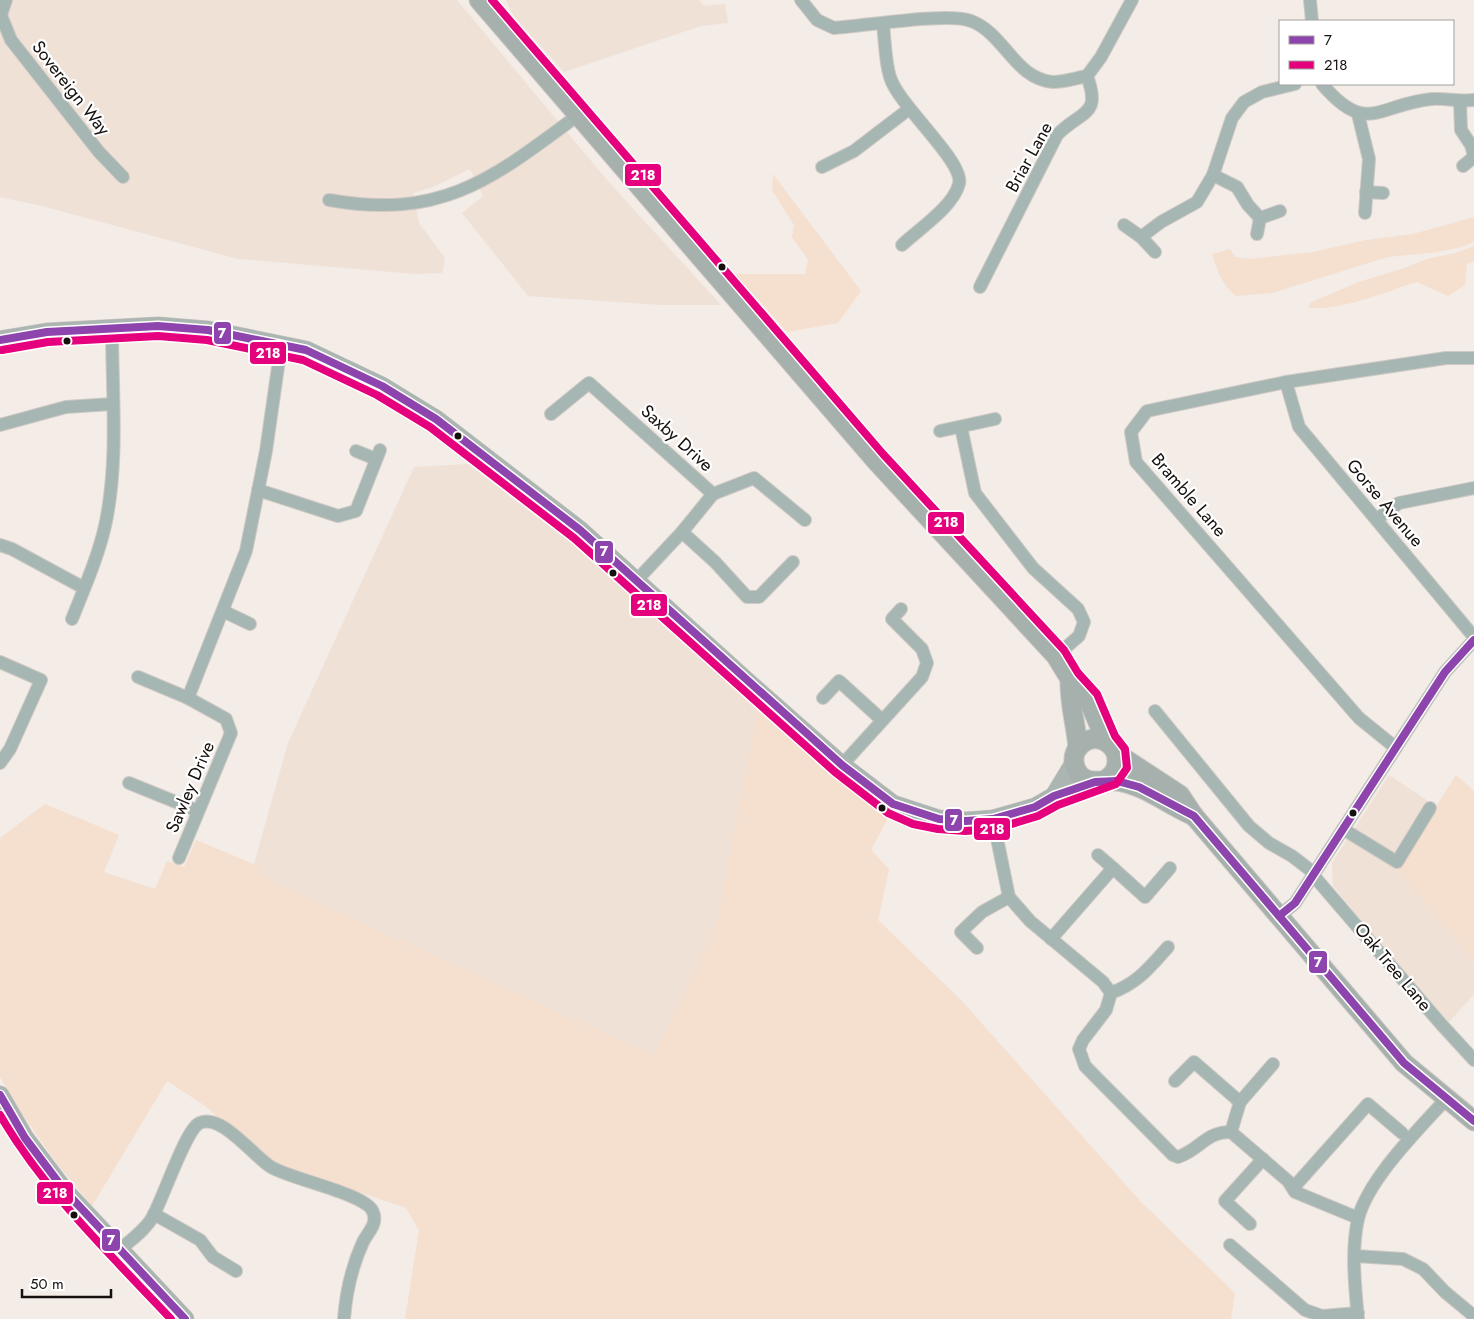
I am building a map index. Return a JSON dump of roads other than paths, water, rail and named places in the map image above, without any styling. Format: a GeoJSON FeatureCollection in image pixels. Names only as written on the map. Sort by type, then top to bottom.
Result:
{"type":"FeatureCollection","features":[{"type":"Feature","properties":{"kind":"main road"},"geometry":{"type":"LineString","coordinates":[[479,0],[577,116],[748,310],[876,460],[1056,656],[1070,679],[1088,699],[1111,747],[1117,766],[1109,777],[1099,781]]}},
{"type":"Feature","properties":{"kind":"main road"},"geometry":{"type":"LineString","coordinates":[[1070,679],[1069,702],[1077,731],[1076,756],[1081,776],[1099,781],[1117,781],[1139,787],[1194,816]]}},
{"type":"Feature","properties":{"kind":"main road"},"geometry":{"type":"LineString","coordinates":[[1076,756],[1087,740],[1093,738],[1111,747],[1180,794],[1194,816],[1404,1063],[1474,1121]]}},
{"type":"Feature","properties":{"kind":"street","name":"Sovereign Way"},"geometry":{"type":"LineString","coordinates":[[6,0],[1,14],[11,40],[99,152],[123,177]]}},
{"type":"Feature","properties":{"kind":"street"},"geometry":{"type":"LineString","coordinates":[[801,0],[818,20],[834,28],[946,18],[971,20],[991,33],[1025,71],[1052,82],[1087,76],[1100,57],[1132,0]]}},
{"type":"Feature","properties":{"kind":"street"},"geometry":{"type":"LineString","coordinates":[[1310,0],[1312,20]]}},
{"type":"Feature","properties":{"kind":"street"},"geometry":{"type":"LineString","coordinates":[[883,24],[890,78],[909,109],[957,168],[960,182],[951,202],[907,240],[920,246]]}},
{"type":"Feature","properties":{"kind":"street","name":"Briar Lane"},"geometry":{"type":"LineString","coordinates":[[980,287],[1057,135],[1092,106],[1093,93],[1087,76]]}},
{"type":"Feature","properties":{"kind":"street"},"geometry":{"type":"LineString","coordinates":[[1141,237],[1161,222],[1197,202],[1212,175],[1232,118],[1244,102],[1262,92],[1291,85]]}},
{"type":"Feature","properties":{"kind":"street"},"geometry":{"type":"LineString","coordinates":[[1323,85],[1336,100],[1358,114],[1375,113],[1432,99],[1460,102],[1474,100]]}},
{"type":"Feature","properties":{"kind":"street"},"geometry":{"type":"LineString","coordinates":[[1460,102],[1461,130],[1471,145],[1474,157],[1463,166]]}},
{"type":"Feature","properties":{"kind":"street"},"geometry":{"type":"LineString","coordinates":[[822,167],[854,151],[909,109]]}},
{"type":"Feature","properties":{"kind":"street"},"geometry":{"type":"LineString","coordinates":[[1358,114],[1369,159],[1365,214]]}},
{"type":"Feature","properties":{"kind":"street"},"geometry":{"type":"LineString","coordinates":[[329,200],[353,204],[380,205],[436,199],[491,177],[577,116]]}},
{"type":"Feature","properties":{"kind":"street"},"geometry":{"type":"LineString","coordinates":[[1212,175],[1237,187],[1248,206],[1260,218]]}},
{"type":"Feature","properties":{"kind":"street"},"geometry":{"type":"LineString","coordinates":[[1366,192],[1383,193]]}},
{"type":"Feature","properties":{"kind":"street"},"geometry":{"type":"LineString","coordinates":[[1260,218],[1280,211]]}},
{"type":"Feature","properties":{"kind":"street"},"geometry":{"type":"LineString","coordinates":[[1257,234],[1260,218]]}},
{"type":"Feature","properties":{"kind":"street"},"geometry":{"type":"LineString","coordinates":[[1124,225],[1141,237],[1155,252]]}},
{"type":"Feature","properties":{"kind":"street"},"geometry":{"type":"LineString","coordinates":[[0,340],[47,332],[158,326],[192,328],[306,350],[382,386],[436,419],[580,530],[842,765],[893,804],[916,814],[938,819],[992,820],[1035,807],[1054,796],[1099,781]]}},
{"type":"Feature","properties":{"kind":"street"},"geometry":{"type":"LineString","coordinates":[[72,619],[105,527],[111,493],[112,328]]}},
{"type":"Feature","properties":{"kind":"street"},"geometry":{"type":"LineString","coordinates":[[188,698],[246,551],[258,490],[281,346]]}},
{"type":"Feature","properties":{"kind":"street","name":"Bramble Lane"},"geometry":{"type":"LineString","coordinates":[[1396,748],[1359,718],[1136,462],[1131,432],[1147,411],[1286,382],[1446,358],[1474,358]]}},
{"type":"Feature","properties":{"kind":"street","name":"Gorse Avenue"},"geometry":{"type":"LineString","coordinates":[[1286,382],[1299,427],[1474,639]]}},
{"type":"Feature","properties":{"kind":"street","name":"Saxby Drive"},"geometry":{"type":"LineString","coordinates":[[551,414],[589,383],[713,494],[682,532],[636,582]]}},
{"type":"Feature","properties":{"kind":"street"},"geometry":{"type":"LineString","coordinates":[[0,425],[66,407],[112,404]]}},
{"type":"Feature","properties":{"kind":"street"},"geometry":{"type":"LineString","coordinates":[[940,431],[994,419]]}},
{"type":"Feature","properties":{"kind":"street"},"geometry":{"type":"LineString","coordinates":[[961,427],[976,493],[1033,568],[1078,610],[1084,622],[1079,636],[1056,656]]}},
{"type":"Feature","properties":{"kind":"street"},"geometry":{"type":"LineString","coordinates":[[258,490],[338,516],[356,511],[378,454],[356,451]]}},
{"type":"Feature","properties":{"kind":"street"},"geometry":{"type":"LineString","coordinates":[[713,494],[754,478],[805,520]]}},
{"type":"Feature","properties":{"kind":"street"},"geometry":{"type":"LineString","coordinates":[[1377,520],[1399,503],[1474,488]]}},
{"type":"Feature","properties":{"kind":"street"},"geometry":{"type":"LineString","coordinates":[[682,532],[715,562],[747,597],[759,597],[793,562]]}},
{"type":"Feature","properties":{"kind":"street"},"geometry":{"type":"LineString","coordinates":[[0,545],[12,548],[84,588]]}},
{"type":"Feature","properties":{"kind":"street"},"geometry":{"type":"LineString","coordinates":[[842,765],[922,678],[928,663],[922,649],[892,619],[901,609]]}},
{"type":"Feature","properties":{"kind":"street"},"geometry":{"type":"LineString","coordinates":[[223,611],[250,624]]}},
{"type":"Feature","properties":{"kind":"street"},"geometry":{"type":"LineString","coordinates":[[1279,916],[1295,903],[1445,672],[1474,639]]}},
{"type":"Feature","properties":{"kind":"street"},"geometry":{"type":"LineString","coordinates":[[0,662],[41,680],[10,749],[0,763]]}},
{"type":"Feature","properties":{"kind":"street","name":"Sawley Drive"},"geometry":{"type":"LineString","coordinates":[[138,677],[188,698],[226,719],[231,733],[179,858]]}},
{"type":"Feature","properties":{"kind":"street"},"geometry":{"type":"LineString","coordinates":[[823,698],[839,681],[882,720]]}},
{"type":"Feature","properties":{"kind":"street","name":"Oak Tree Lane"},"geometry":{"type":"LineString","coordinates":[[1155,711],[1249,826],[1269,843],[1292,856],[1313,874],[1474,1060]]}},
{"type":"Feature","properties":{"kind":"street"},"geometry":{"type":"LineString","coordinates":[[1054,796],[1076,756]]}},
{"type":"Feature","properties":{"kind":"street"},"geometry":{"type":"LineString","coordinates":[[129,783],[198,811]]}},
{"type":"Feature","properties":{"kind":"street"},"geometry":{"type":"LineString","coordinates":[[1343,829],[1397,862],[1430,808]]}},
{"type":"Feature","properties":{"kind":"street"},"geometry":{"type":"LineString","coordinates":[[992,820],[1008,897],[1030,921],[1103,982],[1111,994]]}},
{"type":"Feature","properties":{"kind":"street"},"geometry":{"type":"LineString","coordinates":[[1098,855],[1145,897],[1170,868]]}},
{"type":"Feature","properties":{"kind":"street"},"geometry":{"type":"LineString","coordinates":[[1051,939],[1113,868]]}},
{"type":"Feature","properties":{"kind":"street"},"geometry":{"type":"LineString","coordinates":[[978,948],[961,932],[982,912],[1008,897]]}},
{"type":"Feature","properties":{"kind":"street"},"geometry":{"type":"LineString","coordinates":[[1111,994],[1129,987],[1141,977],[1168,947]]}},
{"type":"Feature","properties":{"kind":"street"},"geometry":{"type":"LineString","coordinates":[[1111,994],[1106,1010],[1083,1040],[1079,1049],[1085,1066],[1173,1154],[1178,1157],[1187,1154],[1216,1132],[1231,1132],[1294,1187],[1296,1192],[1358,1218]]}},
{"type":"Feature","properties":{"kind":"street"},"geometry":{"type":"LineString","coordinates":[[1175,1081],[1194,1062],[1240,1102]]}},
{"type":"Feature","properties":{"kind":"street"},"geometry":{"type":"LineString","coordinates":[[1231,1132],[1240,1102],[1273,1064]]}},
{"type":"Feature","properties":{"kind":"street"},"geometry":{"type":"LineString","coordinates":[[0,1095],[25,1138],[65,1191],[185,1319]]}},
{"type":"Feature","properties":{"kind":"street"},"geometry":{"type":"LineString","coordinates":[[1230,1245],[1305,1310],[1322,1316],[1358,1316],[1355,1256],[1358,1218],[1378,1180],[1404,1146],[1447,1098]]}},
{"type":"Feature","properties":{"kind":"street"},"geometry":{"type":"LineString","coordinates":[[1294,1187],[1368,1104],[1402,1132]]}},
{"type":"Feature","properties":{"kind":"street"},"geometry":{"type":"LineString","coordinates":[[119,1250],[150,1221],[182,1152],[188,1134],[199,1123],[210,1120],[221,1125],[271,1167],[301,1181],[359,1198],[370,1205],[374,1213],[375,1223],[363,1242],[352,1270],[344,1319]]}},
{"type":"Feature","properties":{"kind":"street"},"geometry":{"type":"LineString","coordinates":[[1250,1224],[1225,1201],[1263,1159]]}},
{"type":"Feature","properties":{"kind":"street"},"geometry":{"type":"LineString","coordinates":[[154,1214],[200,1240],[213,1257],[236,1271]]}},
{"type":"Feature","properties":{"kind":"street"},"geometry":{"type":"LineString","coordinates":[[1355,1256],[1403,1259],[1422,1268],[1445,1292],[1474,1316]]}}]}
